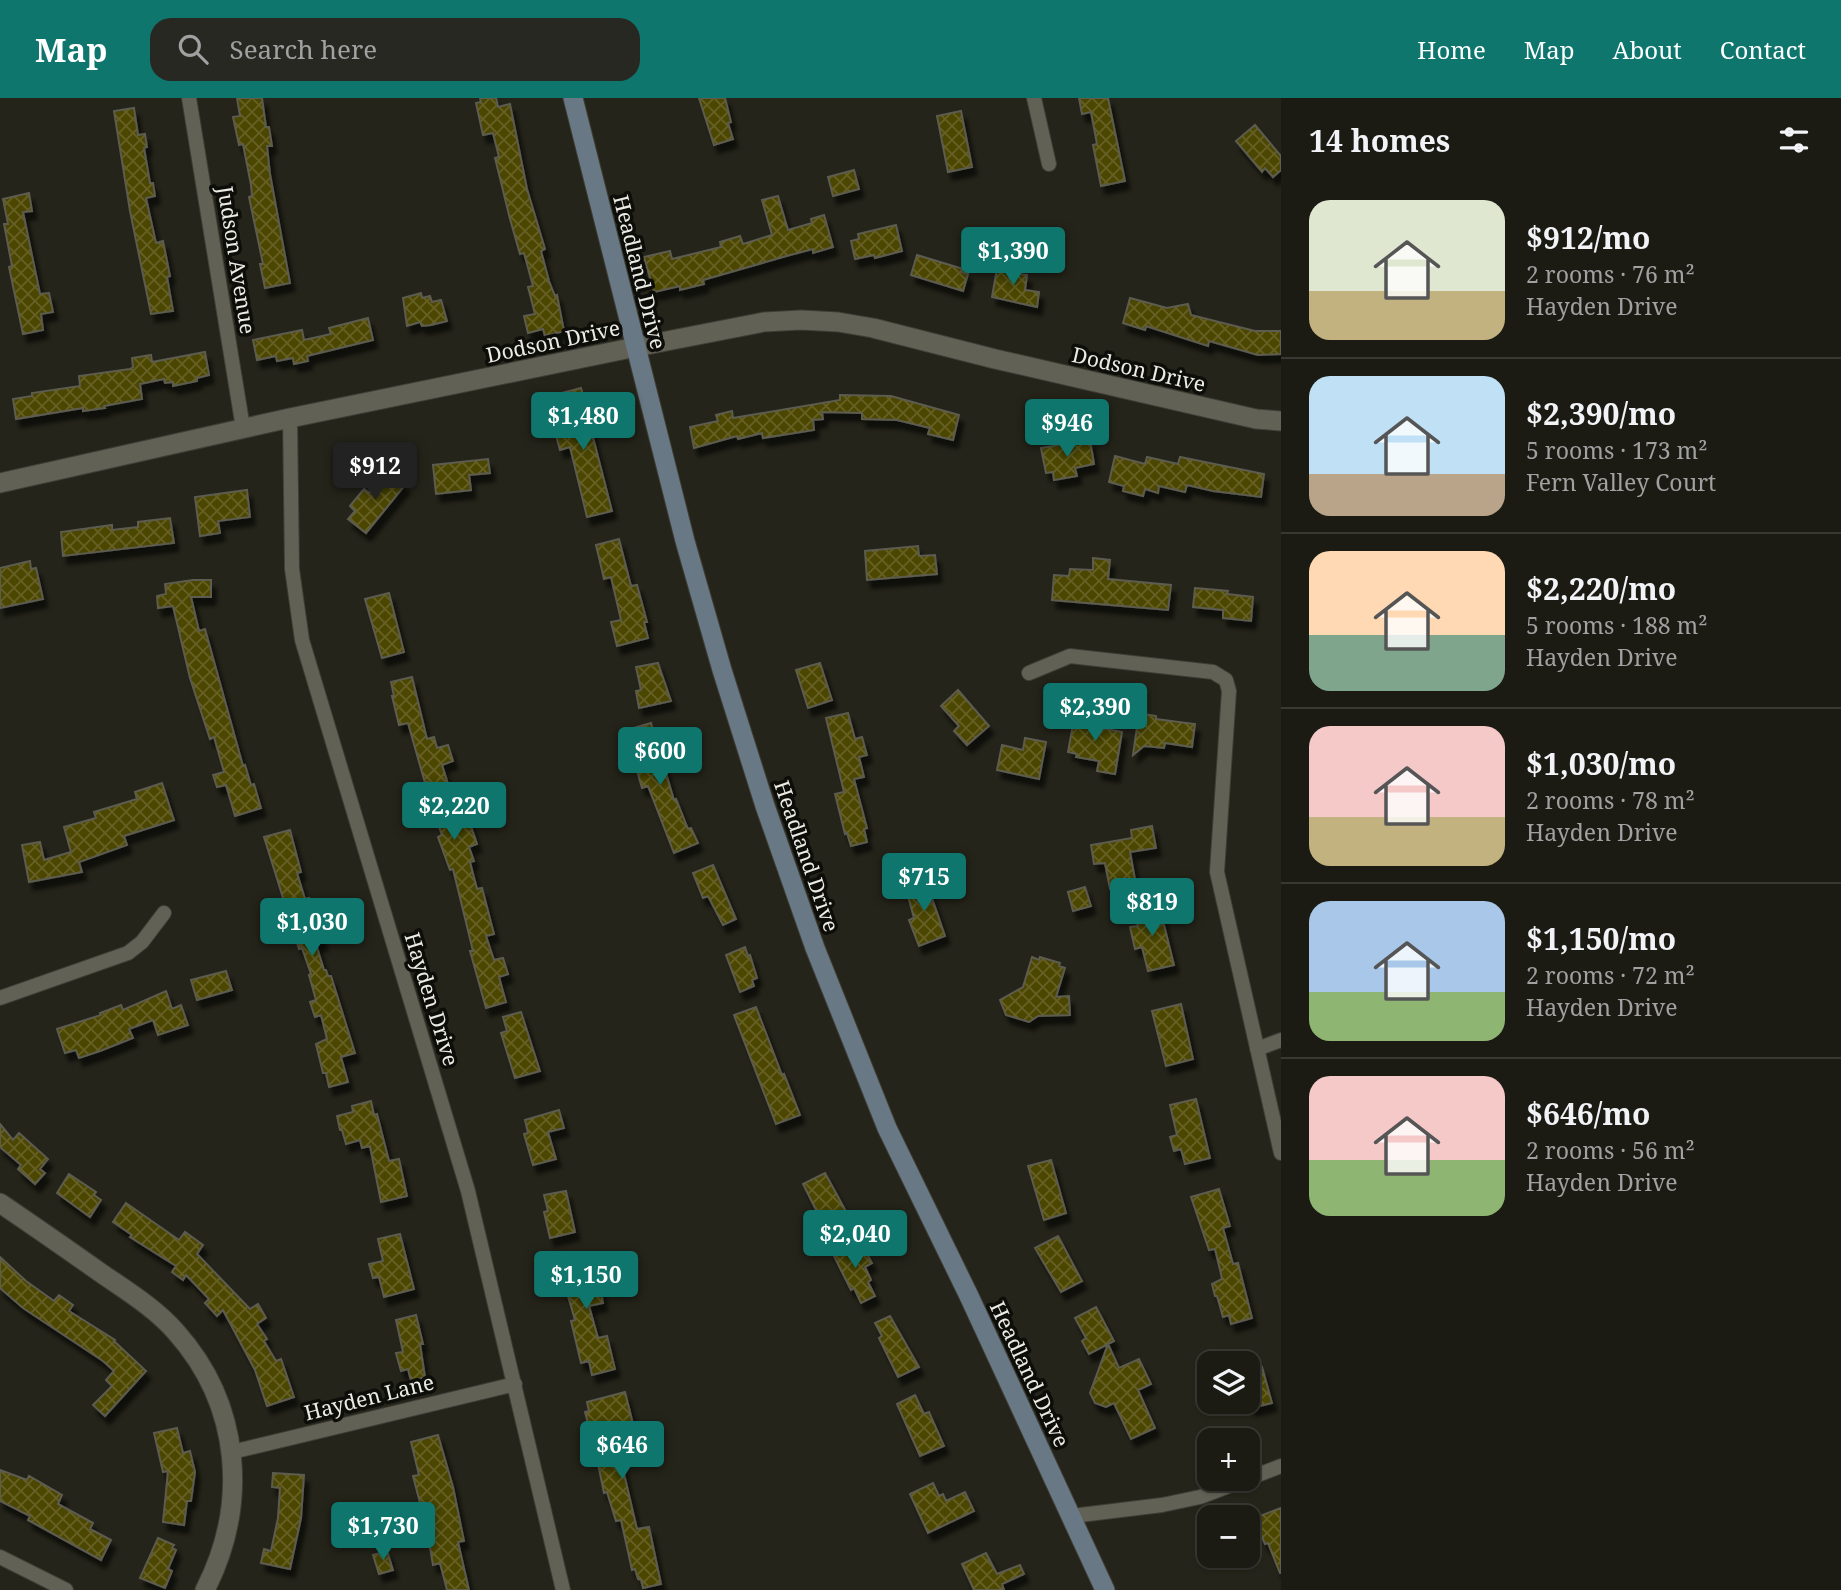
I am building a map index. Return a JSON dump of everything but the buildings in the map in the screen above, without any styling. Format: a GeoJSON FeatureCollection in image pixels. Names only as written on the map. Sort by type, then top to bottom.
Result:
{"type":"FeatureCollection","features":[{"type":"Feature","properties":{"kind":"main road","name":"Headland Drive"},"geometry":{"type":"LineString","coordinates":[[573,98],[685,541],[765,806],[815,948],[887,1128],[969,1296],[1105,1590]]}},
{"type":"Feature","properties":{"kind":"street","name":"Judson Avenue"},"geometry":{"type":"LineString","coordinates":[[189,98],[243,428]]}},
{"type":"Feature","properties":{"kind":"street"},"geometry":{"type":"LineString","coordinates":[[1034,98],[1049,164]]}},
{"type":"Feature","properties":{"kind":"street","name":"Dodson Drive"},"geometry":{"type":"LineString","coordinates":[[0,480],[636,347],[764,322],[801,320],[873,328],[1256,419],[1281,421]]}},
{"type":"Feature","properties":{"kind":"street","name":"Hayden Drive"},"geometry":{"type":"LineString","coordinates":[[290,418],[292,569],[302,640],[468,1191],[564,1590]]}},
{"type":"Feature","properties":{"kind":"street"},"geometry":{"type":"LineString","coordinates":[[1028,673],[1070,656],[1213,672],[1226,680],[1229,691],[1217,872],[1281,1153]]}},
{"type":"Feature","properties":{"kind":"street"},"geometry":{"type":"LineString","coordinates":[[0,998],[128,953],[142,942],[164,913]]}},
{"type":"Feature","properties":{"kind":"street"},"geometry":{"type":"LineString","coordinates":[[1257,1049],[1281,1040]]}},
{"type":"Feature","properties":{"kind":"street"},"geometry":{"type":"LineString","coordinates":[[0,1203],[144,1303],[175,1331],[196,1357],[213,1387],[225,1419],[232,1452],[233,1498],[225,1542],[205,1590]]}},
{"type":"Feature","properties":{"kind":"street","name":"Hayden Lane"},"geometry":{"type":"LineString","coordinates":[[232,1452],[515,1384]]}},
{"type":"Feature","properties":{"kind":"street"},"geometry":{"type":"LineString","coordinates":[[1072,1516],[1162,1505],[1200,1497],[1281,1466]]}},
{"type":"Feature","properties":{"kind":"street"},"geometry":{"type":"LineString","coordinates":[[0,1557],[66,1590]]}}]}
